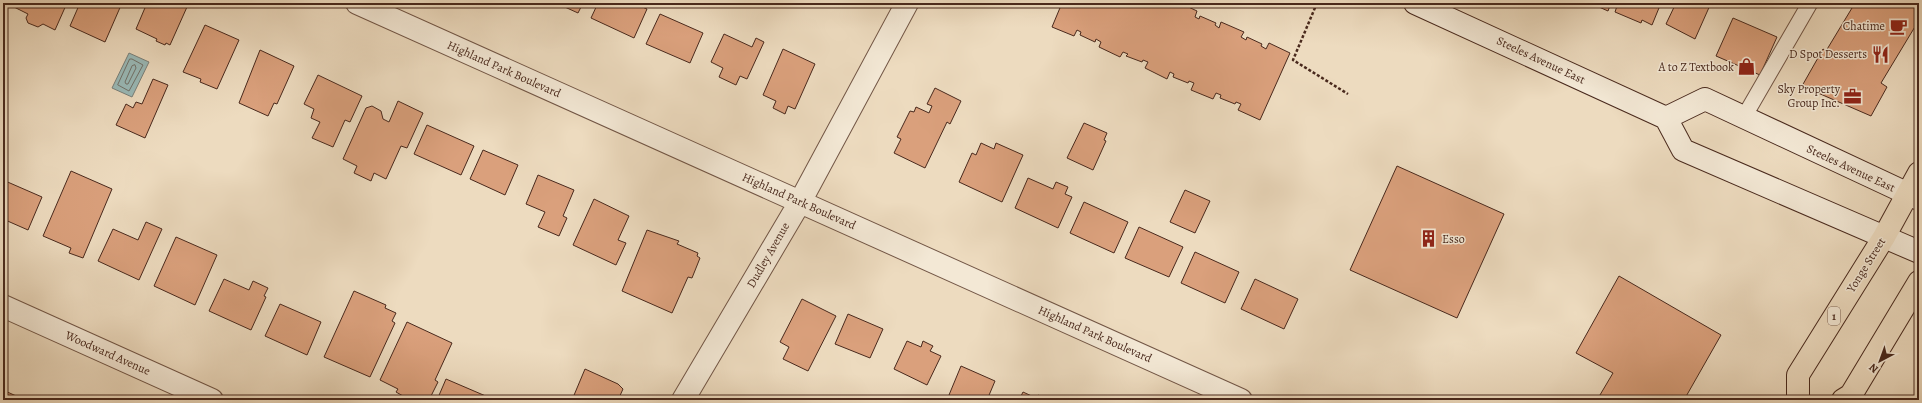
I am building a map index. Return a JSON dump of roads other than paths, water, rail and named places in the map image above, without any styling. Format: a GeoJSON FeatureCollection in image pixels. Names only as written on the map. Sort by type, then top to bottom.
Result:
{"type":"FeatureCollection","features":[{"type":"Feature","properties":{"kind":"main road","name":"Yonge Street"},"geometry":{"type":"LineString","coordinates":[[1798,400],[1798,375],[1884,237],[1913,196],[1919,173]]}},
{"type":"Feature","properties":{"kind":"main road"},"geometry":{"type":"LineString","coordinates":[[1843,400],[1851,394],[1919,282]]}},
{"type":"Feature","properties":{"kind":"street","name":"Highland Park Boulevard"},"geometry":{"type":"LineString","coordinates":[[357,3],[1241,400]]}},
{"type":"Feature","properties":{"kind":"street","name":"Dudley Avenue"},"geometry":{"type":"LineString","coordinates":[[683,400],[800,202],[907,3]]}},
{"type":"Feature","properties":{"kind":"street","name":"Steeles Avenue East"},"geometry":{"type":"LineString","coordinates":[[1415,3],[1666,118],[1705,99],[1913,196]]}},
{"type":"Feature","properties":{"kind":"street"},"geometry":{"type":"LineString","coordinates":[[1666,118],[1683,150],[1919,252]]}},
{"type":"Feature","properties":{"kind":"street","name":"Woodward Avenue"},"geometry":{"type":"LineString","coordinates":[[3,306],[212,400]]}},
{"type":"Feature","properties":{"kind":"lane"},"geometry":{"type":"LineString","coordinates":[[1744,117],[1810,3]]}},
{"type":"Feature","properties":{"kind":"water"},"geometry":{"type":"Polygon","coordinates":[[[129,53],[149,62],[132,97],[112,88],[129,53]]]}},
{"type":"Feature","properties":{"kind":"place","name":"Chatime"},"geometry":{"type":"Point","coordinates":[1898,26]}},
{"type":"Feature","properties":{"kind":"place","name":"D Spot Desserts"},"geometry":{"type":"Point","coordinates":[1880,54]}},
{"type":"Feature","properties":{"kind":"place","name":"A to Z Textbook"},"geometry":{"type":"Point","coordinates":[1747,67]}},
{"type":"Feature","properties":{"kind":"place","name":"Sky Property Group Inc."},"geometry":{"type":"Point","coordinates":[1853,96]}},
{"type":"Feature","properties":{"kind":"place","name":"Esso"},"geometry":{"type":"Point","coordinates":[1429,239]}}]}
